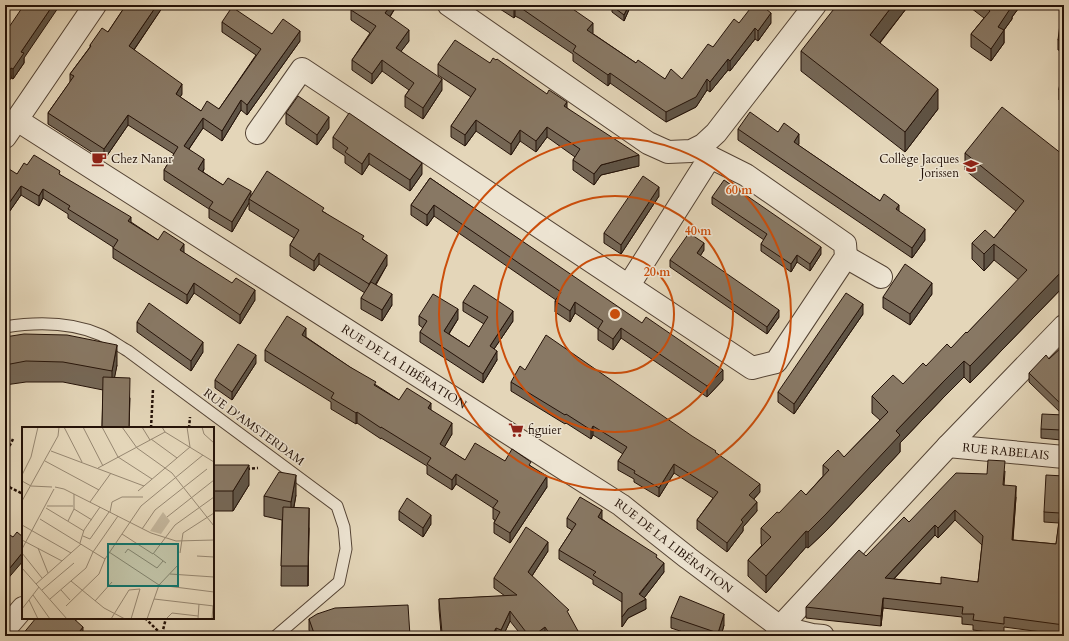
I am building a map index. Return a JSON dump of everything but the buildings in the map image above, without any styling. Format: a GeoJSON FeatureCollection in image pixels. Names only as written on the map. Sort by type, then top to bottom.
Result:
{"type":"FeatureCollection","features":[{"type":"Feature","properties":{"kind":"street"},"geometry":{"type":"LineString","coordinates":[[5,138],[95,5]]}},
{"type":"Feature","properties":{"kind":"street"},"geometry":{"type":"LineString","coordinates":[[257,133],[302,69],[752,368],[776,362],[846,257],[845,244],[746,175],[701,151],[668,152],[648,142],[449,5]]}},
{"type":"Feature","properties":{"kind":"street"},"geometry":{"type":"LineString","coordinates":[[629,285],[701,151],[815,5]]}},
{"type":"Feature","properties":{"kind":"street","name":"RUE DE LA LIBÉRATION"},"geometry":{"type":"LineString","coordinates":[[17,120],[622,505],[778,632]]}},
{"type":"Feature","properties":{"kind":"street"},"geometry":{"type":"LineString","coordinates":[[846,257],[881,277]]}},
{"type":"Feature","properties":{"kind":"street"},"geometry":{"type":"LineString","coordinates":[[778,632],[948,446],[1064,326]]}},
{"type":"Feature","properties":{"kind":"street","name":"RUE RABELAIS"},"geometry":{"type":"LineString","coordinates":[[948,446],[1064,457]]}},
{"type":"Feature","properties":{"kind":"street"},"geometry":{"type":"LineString","coordinates":[[5,629],[22,609]]}},
{"type":"Feature","properties":{"kind":"street"},"geometry":{"type":"LineString","coordinates":[[778,632],[823,636]]}},
{"type":"Feature","properties":{"kind":"lane","name":"RUE D'AMSTERDAM"},"geometry":{"type":"LineString","coordinates":[[5,327],[27,324],[66,325],[100,335],[128,351],[337,506],[344,527],[346,549],[339,582],[276,636]]}},
{"type":"Feature","properties":{"kind":"path"},"geometry":{"type":"LineString","coordinates":[[151,427],[154,370]]}},
{"type":"Feature","properties":{"kind":"path"},"geometry":{"type":"LineString","coordinates":[[5,455],[13,439]]}},
{"type":"Feature","properties":{"kind":"path"},"geometry":{"type":"LineString","coordinates":[[246,469],[285,466]]}},
{"type":"Feature","properties":{"kind":"path"},"geometry":{"type":"LineString","coordinates":[[5,486],[22,494]]}},
{"type":"Feature","properties":{"kind":"path"},"geometry":{"type":"LineString","coordinates":[[146,619],[162,635]]}},
{"type":"Feature","properties":{"kind":"path"},"geometry":{"type":"LineString","coordinates":[[162,635],[166,619]]}},
{"type":"Feature","properties":{"kind":"place","name":"Chez Nanar"},"geometry":{"type":"Point","coordinates":[99,159]}},
{"type":"Feature","properties":{"kind":"place","name":"Collège Jacques Jorissen"},"geometry":{"type":"Point","coordinates":[971,166]}},
{"type":"Feature","properties":{"kind":"place","name":"figuier"},"geometry":{"type":"Point","coordinates":[516,430]}}]}
